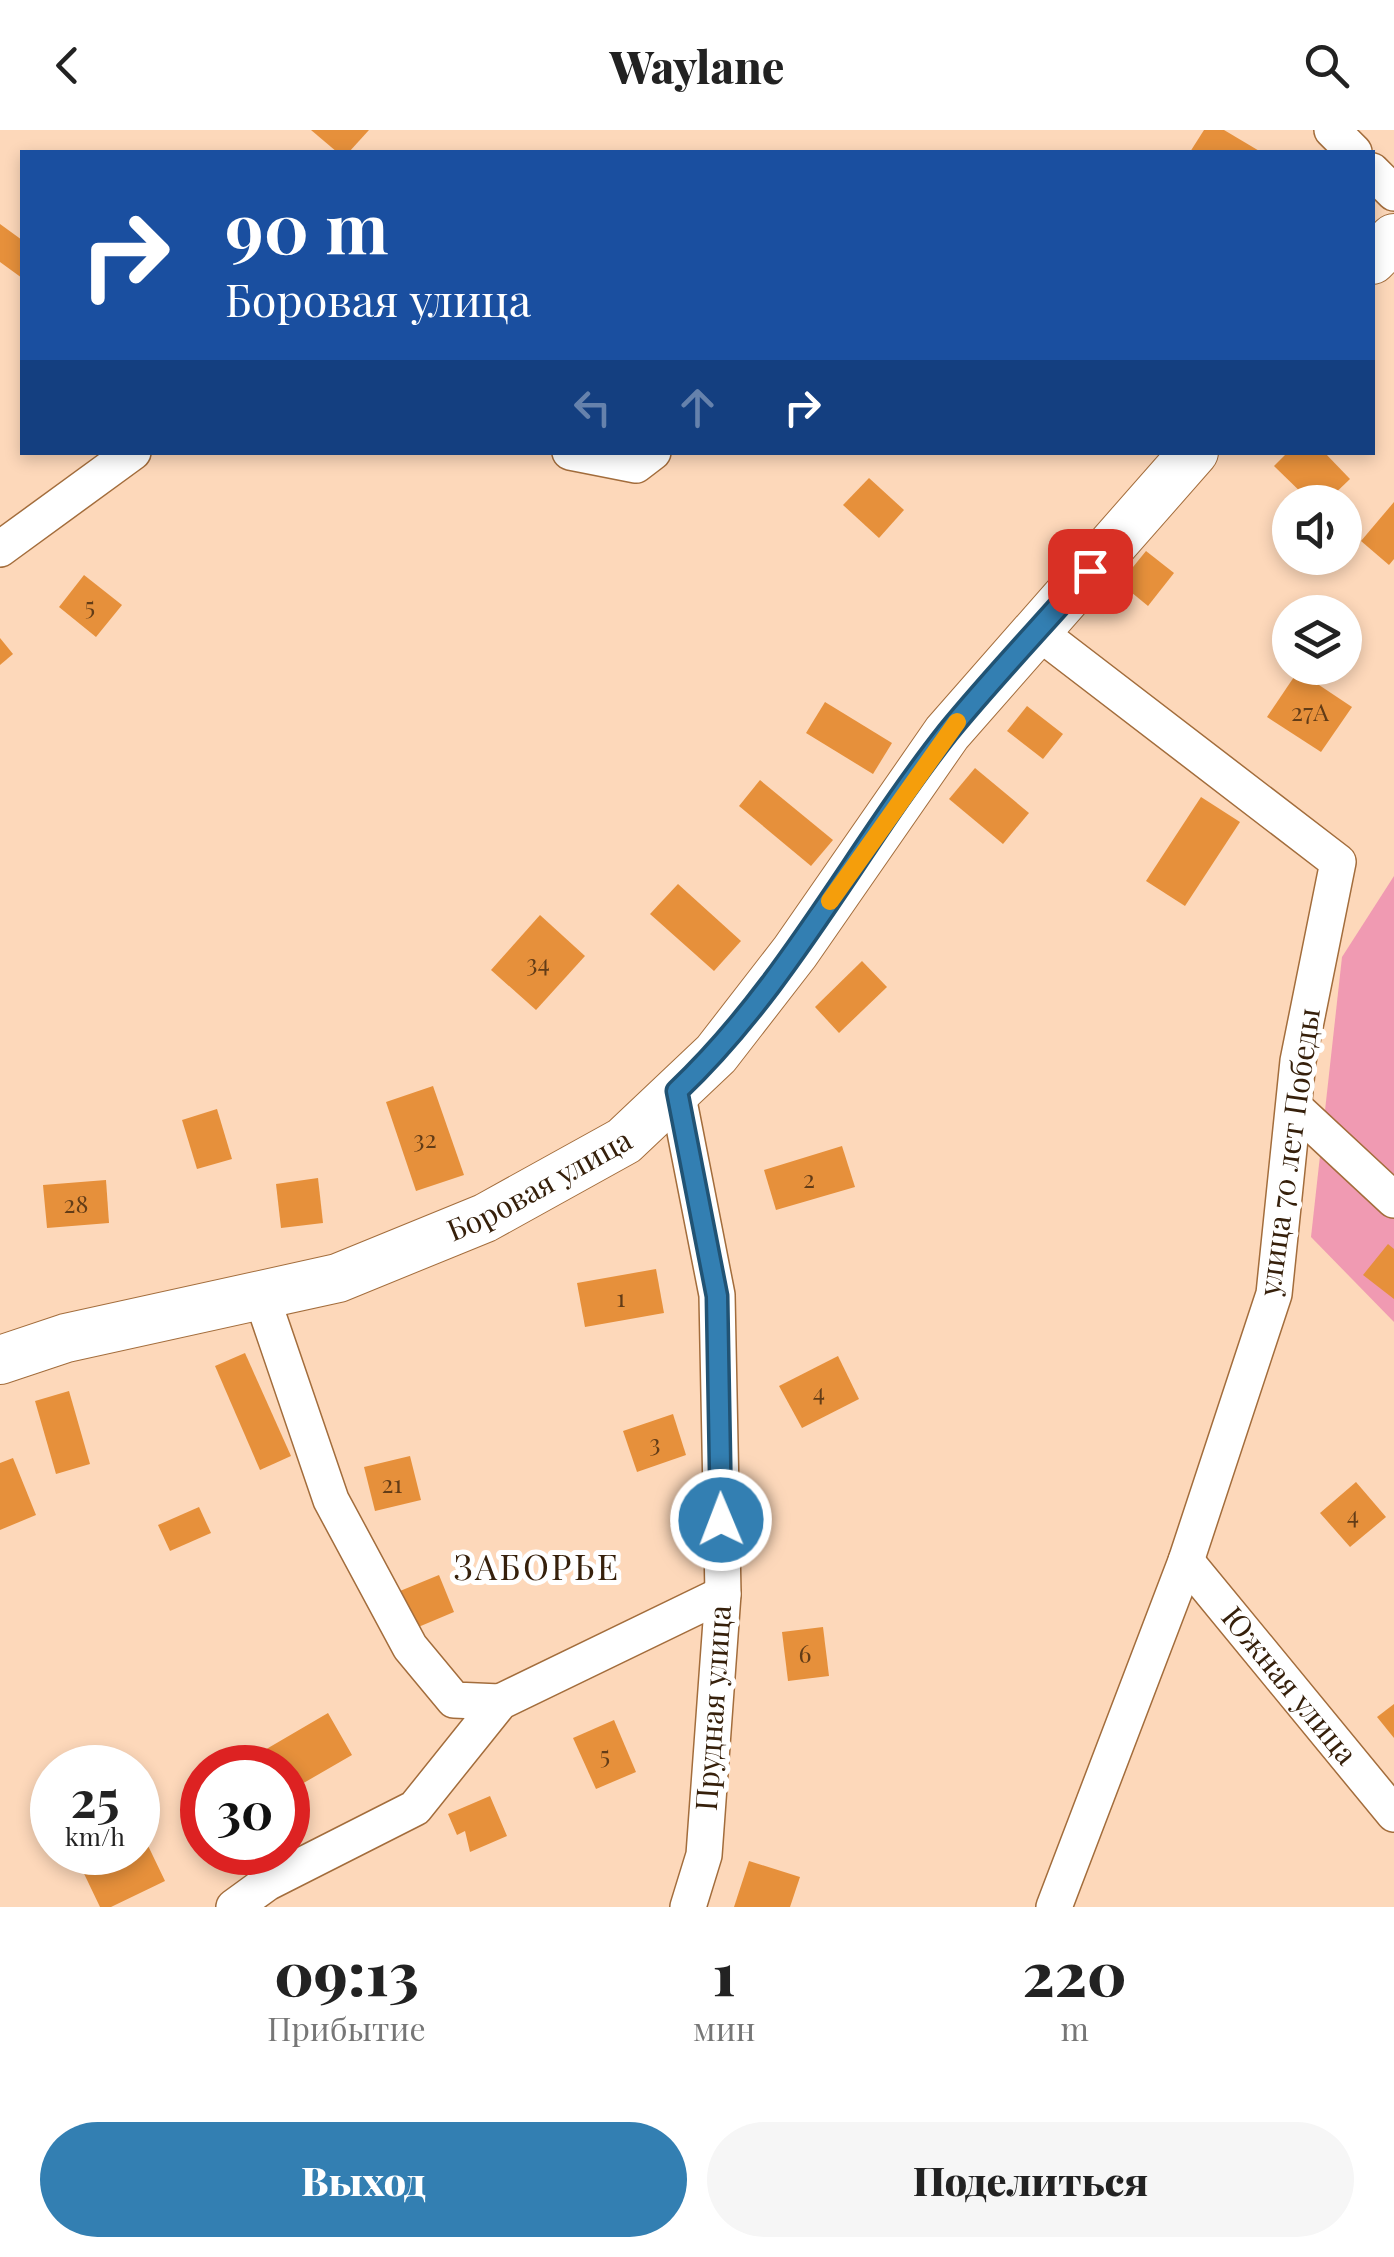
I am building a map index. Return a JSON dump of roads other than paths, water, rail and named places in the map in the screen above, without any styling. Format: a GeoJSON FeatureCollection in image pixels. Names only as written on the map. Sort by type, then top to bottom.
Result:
{"type":"FeatureCollection","features":[{"type":"Feature","properties":{"kind":"main road"},"geometry":{"type":"LineString","coordinates":[[1375,257],[1394,239]]}},
{"type":"Feature","properties":{"kind":"main road","name":"Боровая улица"},"geometry":{"type":"LineString","coordinates":[[0,1360],[66,1338],[338,1278],[485,1218],[624,1141],[728,1039],[795,952],[948,733],[1191,455]]}},
{"type":"Feature","properties":{"kind":"street"},"geometry":{"type":"LineString","coordinates":[[1332,130],[1352,150]]}},
{"type":"Feature","properties":{"kind":"street"},"geometry":{"type":"LineString","coordinates":[[1375,174],[1394,193]]}},
{"type":"Feature","properties":{"kind":"street"},"geometry":{"type":"LineString","coordinates":[[0,548],[129,455]]}},
{"type":"Feature","properties":{"kind":"street"},"geometry":{"type":"LineString","coordinates":[[585,455],[636,465],[649,455]]}},
{"type":"Feature","properties":{"kind":"street","name":"улица 70 лет Победы"},"geometry":{"type":"LineString","coordinates":[[1038,630],[1338,862],[1298,1061],[1274,1294],[1186,1561],[1054,1907]]}},
{"type":"Feature","properties":{"kind":"street","name":"Прудная улица"},"geometry":{"type":"LineString","coordinates":[[677,1091],[717,1296],[723,1594],[704,1855],[688,1907]]}},
{"type":"Feature","properties":{"kind":"street"},"geometry":{"type":"LineString","coordinates":[[1294,1107],[1394,1200]]}},
{"type":"Feature","properties":{"kind":"street"},"geometry":{"type":"LineString","coordinates":[[261,1295],[331,1500],[410,1647],[454,1700],[500,1702]]}},
{"type":"Feature","properties":{"kind":"street","name":"Южная улица"},"geometry":{"type":"LineString","coordinates":[[1186,1561],[1394,1814]]}},
{"type":"Feature","properties":{"kind":"street"},"geometry":{"type":"LineString","coordinates":[[234,1907],[267,1883],[416,1808],[500,1702],[723,1594]]}},
{"type":"Feature","properties":{"kind":"district","name":"ЗАБОРЬЕ"},"geometry":{"type":"Point","coordinates":[537,1568]}}]}
